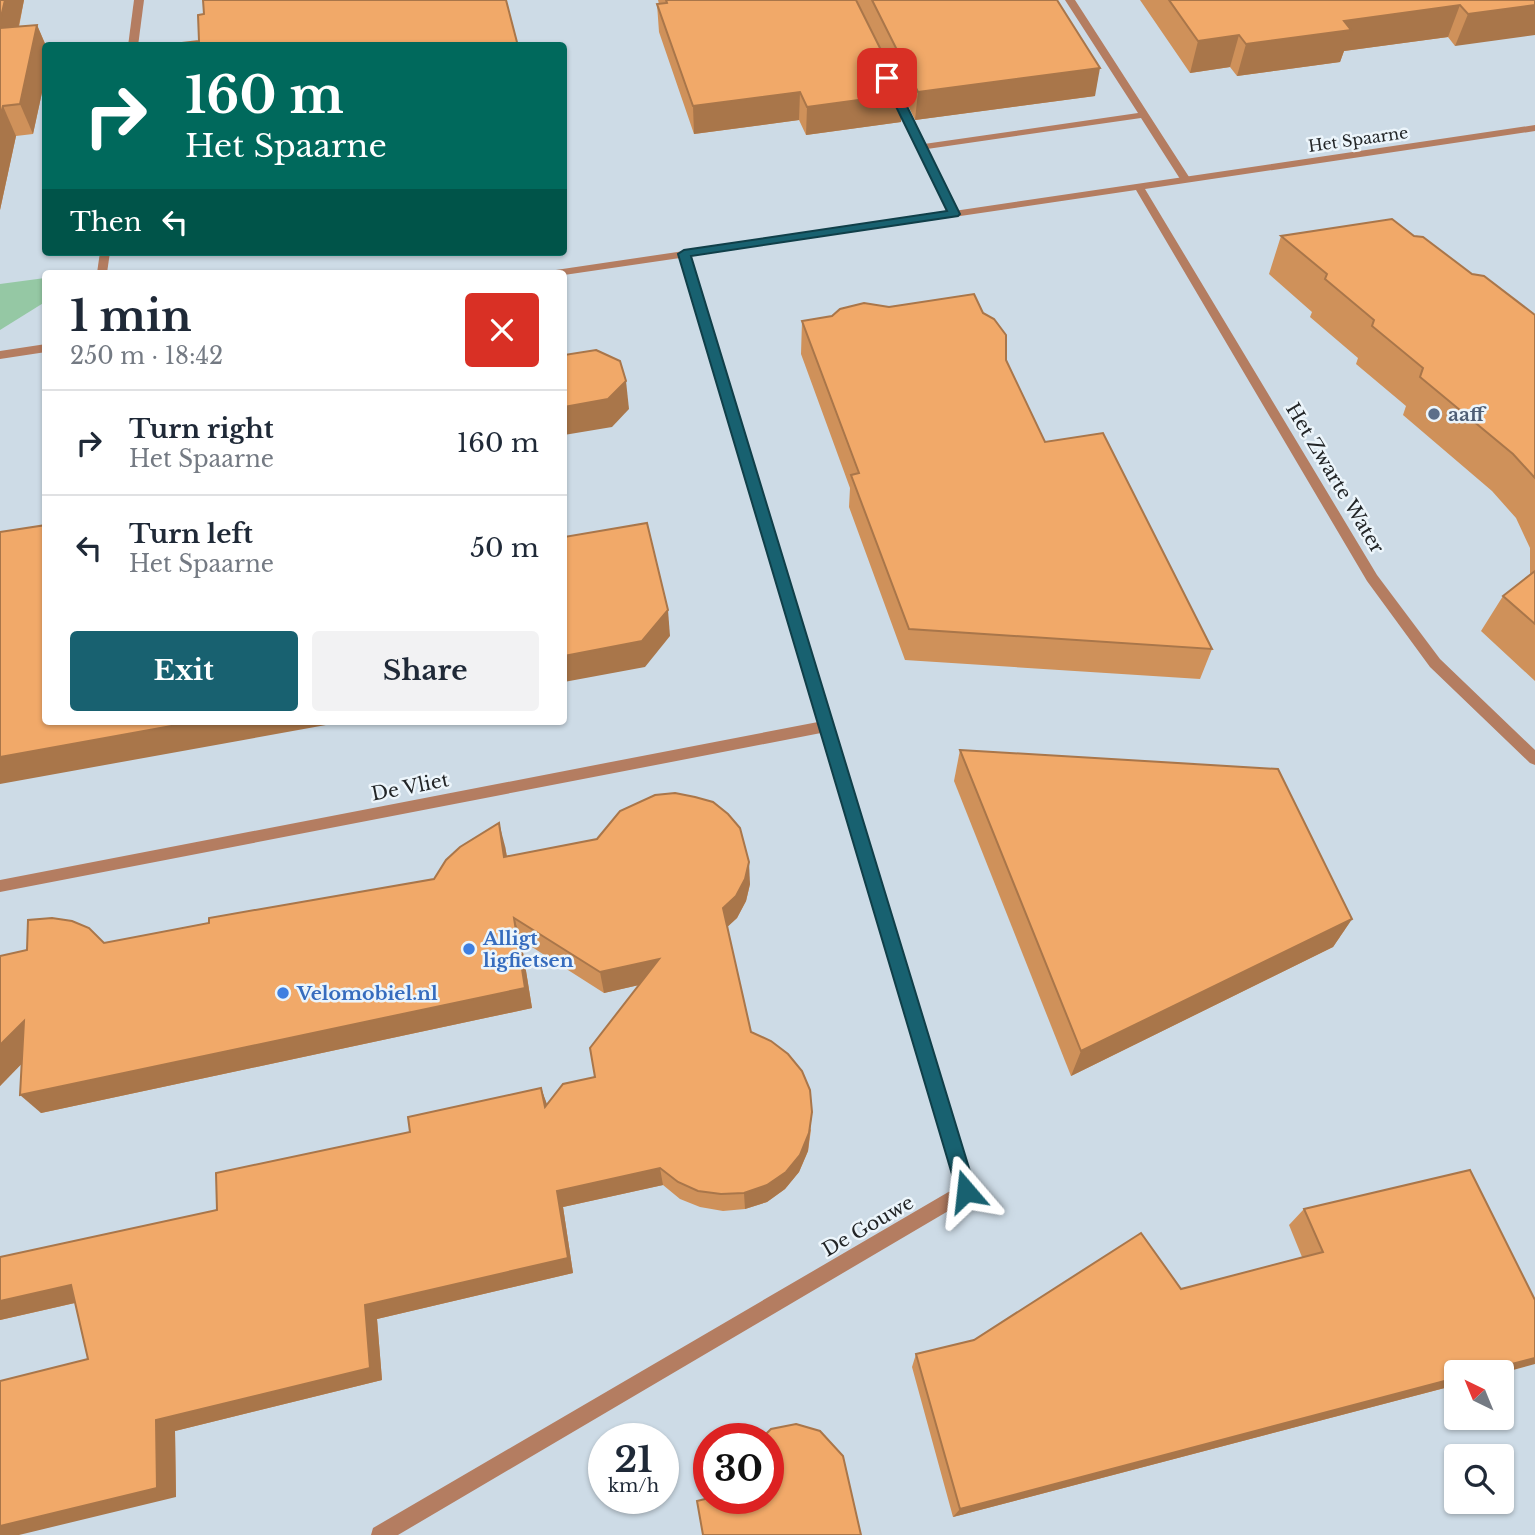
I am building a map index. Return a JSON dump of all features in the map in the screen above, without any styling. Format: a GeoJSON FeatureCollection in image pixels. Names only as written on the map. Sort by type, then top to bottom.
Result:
{"type":"FeatureCollection","features":[{"type":"Feature","properties":{"kind":"street"},"geometry":{"type":"LineString","coordinates":[[134,42],[139,0]]}},
{"type":"Feature","properties":{"kind":"street"},"geometry":{"type":"LineString","coordinates":[[1070,0],[1186,180]]}},
{"type":"Feature","properties":{"kind":"street"},"geometry":{"type":"LineString","coordinates":[[887,78],[954,214]]}},
{"type":"Feature","properties":{"kind":"street"},"geometry":{"type":"LineString","coordinates":[[921,147],[1144,115]]}},
{"type":"Feature","properties":{"kind":"street","name":"Het Spaarne"},"geometry":{"type":"LineString","coordinates":[[567,271],[1535,128]]}},
{"type":"Feature","properties":{"kind":"street","name":"Het Zwarte Water"},"geometry":{"type":"LineString","coordinates":[[1139,187],[1372,578],[1435,663],[1535,759]]}},
{"type":"Feature","properties":{"kind":"street","name":"De Gouwe"},"geometry":{"type":"LineString","coordinates":[[380,1535],[966,1191],[684,254]]}},
{"type":"Feature","properties":{"kind":"street"},"geometry":{"type":"LineString","coordinates":[[0,355],[42,349]]}},
{"type":"Feature","properties":{"kind":"street","name":"De Vliet"},"geometry":{"type":"LineString","coordinates":[[0,886],[826,726]]}},
{"type":"Feature","properties":{"kind":"shaded area"},"geometry":{"type":"Polygon","coordinates":[[[0,0],[1535,0],[1535,1535],[0,1535],[0,0]]]}},
{"type":"Feature","properties":{"kind":"green space"},"geometry":{"type":"Polygon","coordinates":[[[42,278],[42,304],[0,330],[0,284],[42,278]]]}},
{"type":"Feature","properties":{"kind":"building"},"geometry":{"type":"Polygon","coordinates":[[[0,0],[5,0],[0,21],[0,0]]]}},
{"type":"Feature","properties":{"kind":"building"},"geometry":{"type":"Polygon","coordinates":[[[203,0],[506,0],[517,42],[191,42],[199,41],[198,15],[204,14],[203,0]]]}},
{"type":"Feature","properties":{"kind":"building"},"geometry":{"type":"Polygon","coordinates":[[[666,0],[856,0],[903,94],[807,107],[800,92],[693,106],[657,4],[667,3],[666,0]]]}},
{"type":"Feature","properties":{"kind":"building"},"geometry":{"type":"Polygon","coordinates":[[[872,0],[1057,0],[1100,68],[918,92],[872,0]]]}},
{"type":"Feature","properties":{"kind":"building"},"geometry":{"type":"Polygon","coordinates":[[[1169,0],[1535,0],[1535,5],[1468,14],[1460,5],[1344,21],[1351,30],[1246,44],[1239,35],[1198,41],[1169,0]]]}},
{"type":"Feature","properties":{"kind":"building"},"geometry":{"type":"Polygon","coordinates":[[[37,25],[20,104],[3,106],[0,117],[0,28],[37,25]]]}},
{"type":"Feature","properties":{"kind":"building"},"geometry":{"type":"Polygon","coordinates":[[[1392,219],[1414,236],[1423,237],[1472,274],[1484,276],[1535,315],[1535,478],[1513,454],[1420,377],[1423,368],[1372,326],[1374,320],[1325,279],[1327,274],[1281,236],[1392,219]]]}},
{"type":"Feature","properties":{"kind":"building"},"geometry":{"type":"Polygon","coordinates":[[[974,294],[983,313],[994,319],[1006,335],[1006,360],[1045,442],[1103,433],[1212,649],[909,629],[851,475],[859,473],[802,321],[832,316],[840,309],[864,303],[889,307],[974,294]]]}},
{"type":"Feature","properties":{"kind":"building"},"geometry":{"type":"Polygon","coordinates":[[[596,350],[620,361],[626,381],[608,399],[567,406],[567,355],[596,350]]]}},
{"type":"Feature","properties":{"kind":"building"},"geometry":{"type":"Polygon","coordinates":[[[647,523],[668,610],[642,641],[567,655],[567,536],[647,523]]]}},
{"type":"Feature","properties":{"kind":"building"},"geometry":{"type":"Polygon","coordinates":[[[42,526],[42,725],[177,725],[0,757],[0,532],[42,526]]]}},
{"type":"Feature","properties":{"kind":"building"},"geometry":{"type":"Polygon","coordinates":[[[1535,571],[1535,624],[1503,596],[1535,571]]]}},
{"type":"Feature","properties":{"kind":"building"},"geometry":{"type":"Polygon","coordinates":[[[960,750],[1278,769],[1352,919],[1081,1051],[960,750]]]}},
{"type":"Feature","properties":{"kind":"building"},"geometry":{"type":"Polygon","coordinates":[[[675,793],[713,802],[740,828],[749,862],[745,879],[736,896],[723,908],[751,1032],[771,1041],[788,1054],[802,1071],[810,1090],[812,1112],[809,1133],[800,1155],[786,1172],[767,1185],[744,1193],[698,1191],[678,1182],[660,1168],[557,1191],[568,1258],[365,1305],[370,1368],[156,1420],[157,1488],[0,1526],[0,1381],[88,1359],[71,1285],[0,1301],[0,1257],[217,1210],[216,1173],[410,1132],[408,1117],[541,1088],[545,1107],[563,1084],[595,1077],[590,1048],[659,959],[600,972],[514,918],[525,988],[20,1095],[24,1021],[0,1045],[0,956],[27,950],[28,920],[52,918],[72,921],[89,928],[104,943],[209,923],[209,918],[434,879],[446,860],[460,847],[499,823],[504,857],[597,839],[620,811],[655,795],[675,793]]]}},
{"type":"Feature","properties":{"kind":"building"},"geometry":{"type":"Polygon","coordinates":[[[1470,1170],[1535,1300],[1535,1358],[1514,1363],[1514,1360],[1444,1360],[1444,1381],[960,1509],[916,1354],[974,1340],[1141,1233],[1181,1289],[1323,1252],[1304,1209],[1470,1170]]]}},
{"type":"Feature","properties":{"kind":"building"},"geometry":{"type":"Polygon","coordinates":[[[796,1424],[820,1431],[843,1456],[861,1535],[703,1535],[699,1514],[784,1514],[784,1426],[796,1424]]]}},
{"type":"Feature","properties":{"kind":"place","name":"aaff"},"geometry":{"type":"Point","coordinates":[1434,414]}},
{"type":"Feature","properties":{"kind":"place","name":"Alligt ligfietsen"},"geometry":{"type":"Point","coordinates":[469,949]}},
{"type":"Feature","properties":{"kind":"place","name":"Velomobiel.nl"},"geometry":{"type":"Point","coordinates":[283,993]}},
{"type":"Feature","properties":{"kind":"route"},"geometry":{"type":"LineString","coordinates":[[887,78],[954,214],[684,254],[966,1191]]}}]}
